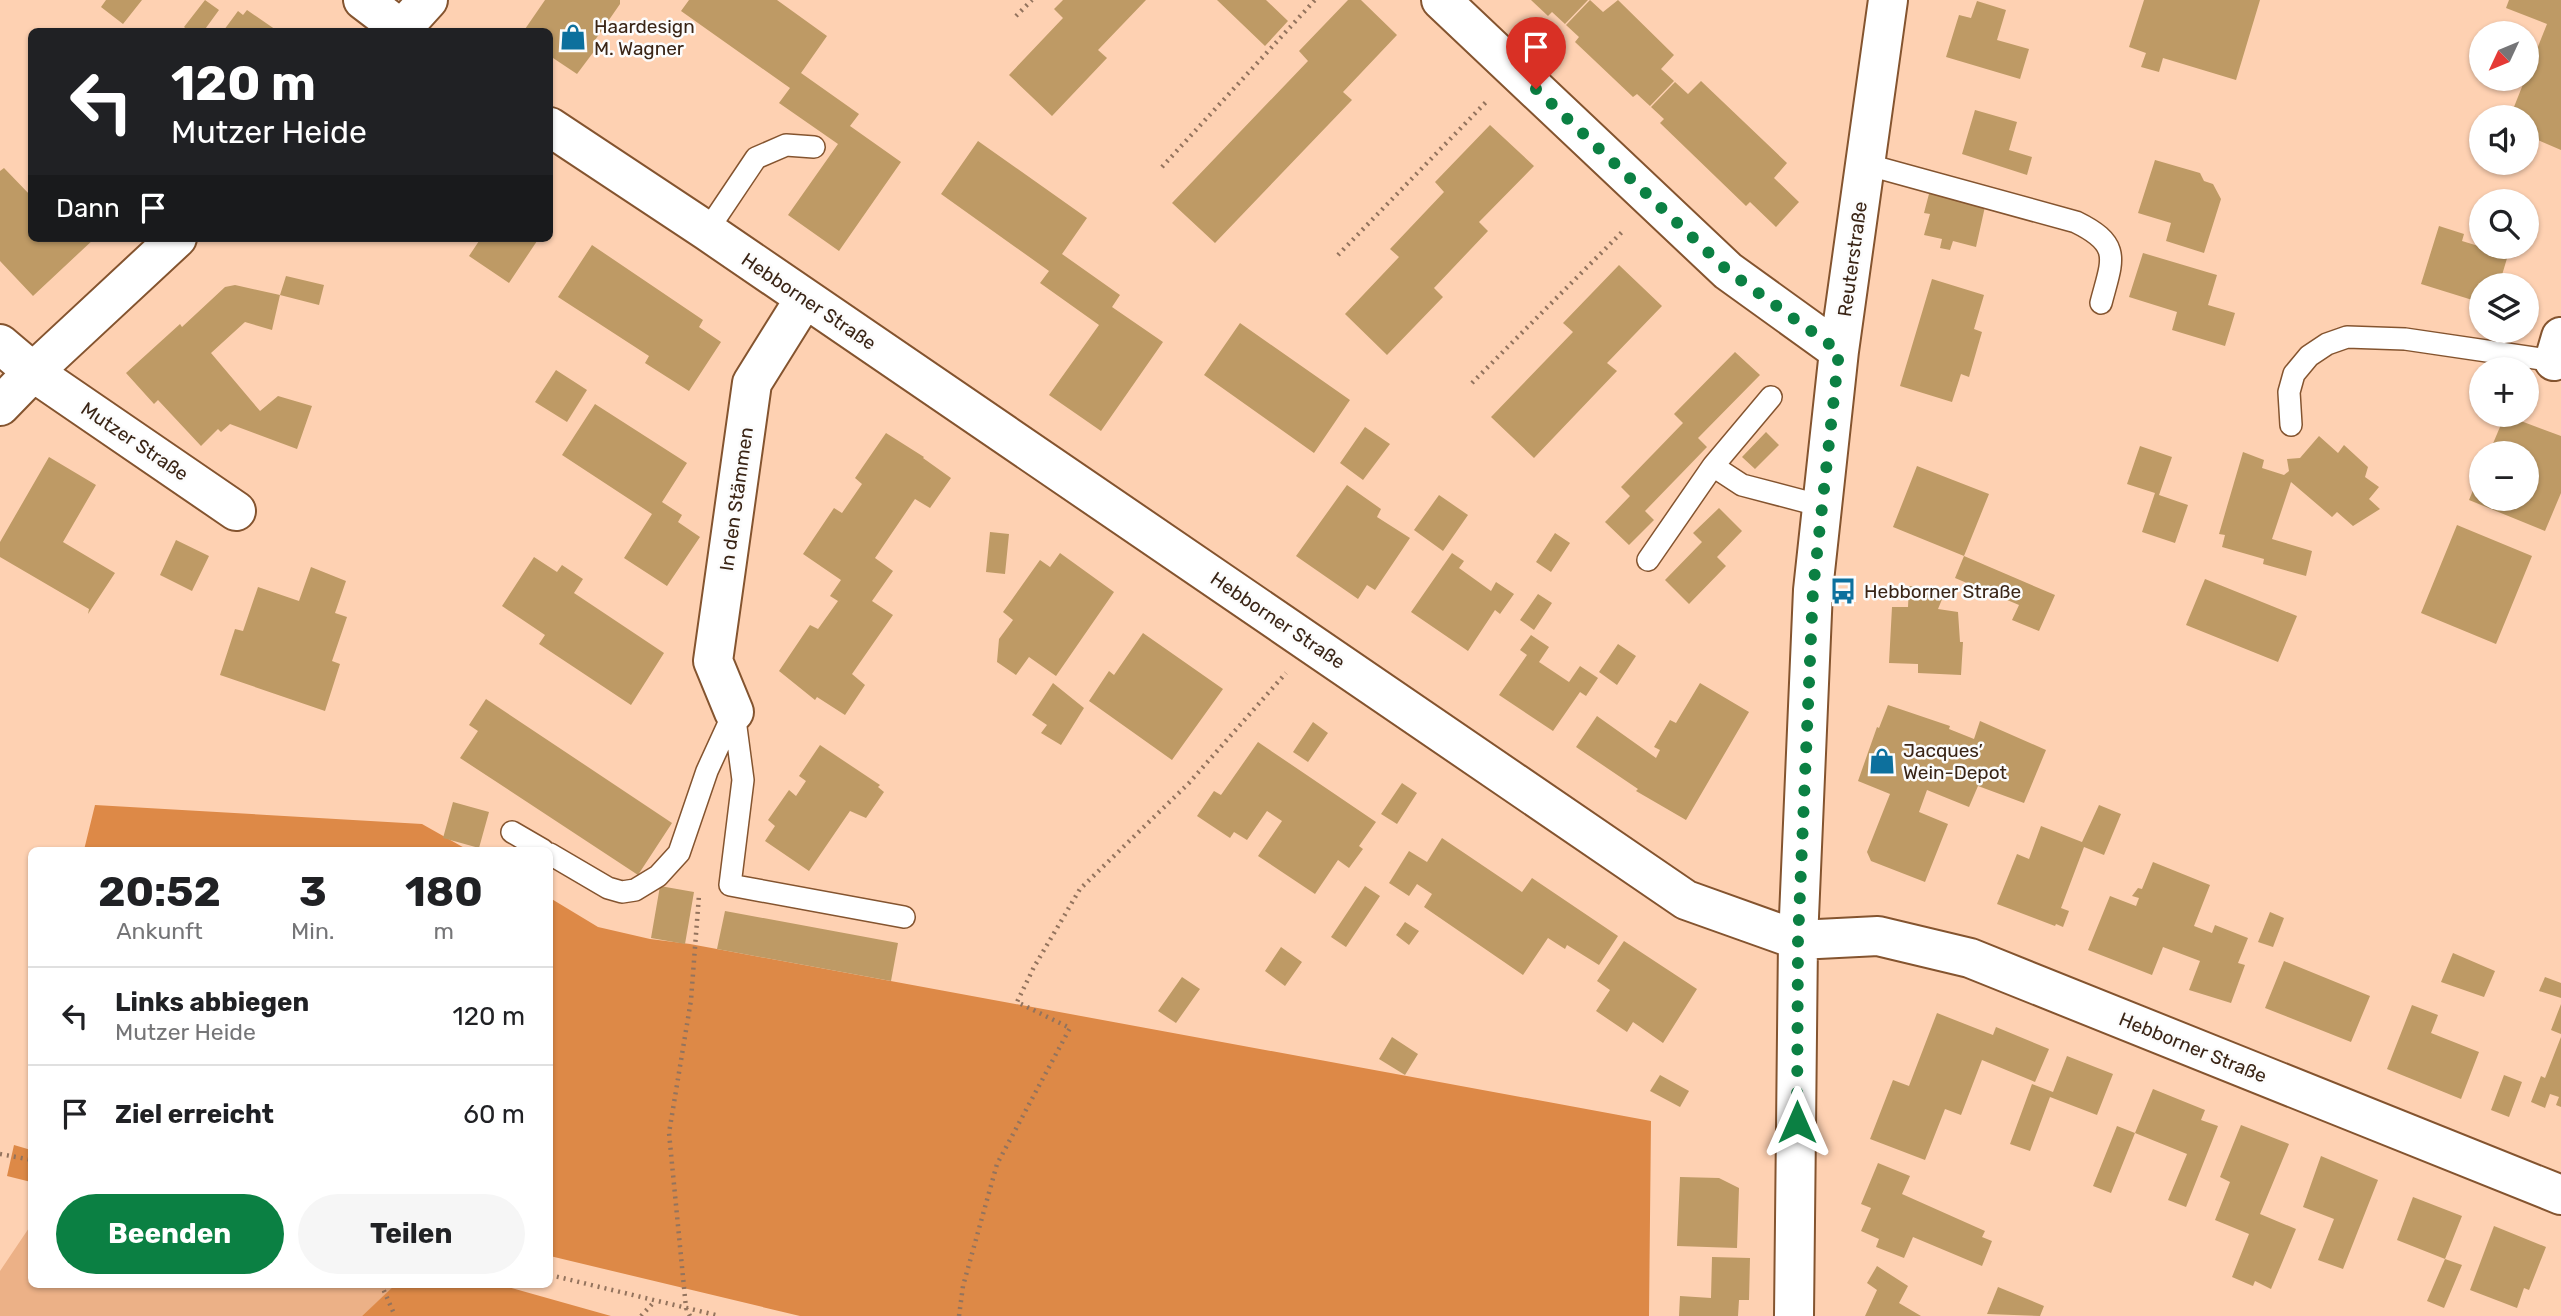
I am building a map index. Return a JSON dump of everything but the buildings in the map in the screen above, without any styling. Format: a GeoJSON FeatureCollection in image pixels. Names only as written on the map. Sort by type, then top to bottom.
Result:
{"type":"FeatureCollection","features":[{"type":"Feature","properties":{"kind":"street"},"geometry":{"type":"LineString","coordinates":[[363,0],[398,28]]}},
{"type":"Feature","properties":{"kind":"street"},"geometry":{"type":"LineString","coordinates":[[405,28],[428,0]]}},
{"type":"Feature","properties":{"kind":"street"},"geometry":{"type":"LineString","coordinates":[[1441,0],[1728,271],[1839,351]]}},
{"type":"Feature","properties":{"kind":"street","name":"Reuterstraße"},"geometry":{"type":"LineString","coordinates":[[1794,1316],[1798,940],[1813,590],[1839,351],[1888,0]]}},
{"type":"Feature","properties":{"kind":"street","name":"Hebborner Straße"},"geometry":{"type":"LineString","coordinates":[[553,129],[707,231],[1686,900],[1798,940],[1878,936],[1970,958],[2561,1195]]}},
{"type":"Feature","properties":{"kind":"street"},"geometry":{"type":"LineString","coordinates":[[0,406],[173,242]]}},
{"type":"Feature","properties":{"kind":"street","name":"In den Stämmen"},"geometry":{"type":"LineString","coordinates":[[734,712],[713,662],[752,383],[805,298]]}},
{"type":"Feature","properties":{"kind":"street","name":"Mutzer Straße"},"geometry":{"type":"LineString","coordinates":[[0,344],[33,372],[236,510]]}},
{"type":"Feature","properties":{"kind":"lane"},"geometry":{"type":"LineString","coordinates":[[707,231],[756,159],[786,145],[814,147]]}},
{"type":"Feature","properties":{"kind":"lane"},"geometry":{"type":"LineString","coordinates":[[1865,164],[2076,222],[2098,233],[2108,245],[2112,261],[2101,303]]}},
{"type":"Feature","properties":{"kind":"lane"},"geometry":{"type":"LineString","coordinates":[[2291,425],[2289,392],[2294,374],[2309,356],[2328,344],[2347,337],[2558,349]]}},
{"type":"Feature","properties":{"kind":"lane"},"geometry":{"type":"LineString","coordinates":[[1648,560],[1713,466],[1772,397]]}},
{"type":"Feature","properties":{"kind":"lane"},"geometry":{"type":"LineString","coordinates":[[1713,466],[1742,485],[1822,506]]}},
{"type":"Feature","properties":{"kind":"lane"},"geometry":{"type":"LineString","coordinates":[[553,856],[608,888],[622,892],[635,890],[658,876],[679,853],[707,771],[734,712]]}},
{"type":"Feature","properties":{"kind":"lane"},"geometry":{"type":"LineString","coordinates":[[734,712],[743,780],[730,885],[904,917]]}},
{"type":"Feature","properties":{"kind":"lane"},"geometry":{"type":"LineString","coordinates":[[512,832],[538,847]]}},
{"type":"Feature","properties":{"kind":"path"},"geometry":{"type":"LineString","coordinates":[[1016,16],[1032,0]]}},
{"type":"Feature","properties":{"kind":"path"},"geometry":{"type":"LineString","coordinates":[[1162,167],[1315,0]]}},
{"type":"Feature","properties":{"kind":"path"},"geometry":{"type":"LineString","coordinates":[[1338,256],[1517,71]]}},
{"type":"Feature","properties":{"kind":"path"},"geometry":{"type":"LineString","coordinates":[[1472,383],[1653,201]]}},
{"type":"Feature","properties":{"kind":"path"},"geometry":{"type":"LineString","coordinates":[[959,1316],[963,1286],[997,1164],[1070,1028],[1017,1002],[1034,967],[1080,888],[1189,783],[1312,643]]}},
{"type":"Feature","properties":{"kind":"path"},"geometry":{"type":"LineString","coordinates":[[690,1316],[686,1308],[669,1133],[691,1000],[701,883]]}},
{"type":"Feature","properties":{"kind":"path"},"geometry":{"type":"LineString","coordinates":[[0,1154],[28,1159]]}},
{"type":"Feature","properties":{"kind":"path"},"geometry":{"type":"LineString","coordinates":[[553,1276],[720,1316]]}},
{"type":"Feature","properties":{"kind":"path"},"geometry":{"type":"LineString","coordinates":[[383,1288],[395,1316]]}},
{"type":"Feature","properties":{"kind":"path"},"geometry":{"type":"LineString","coordinates":[[641,1316],[654,1301]]}},
{"type":"Feature","properties":{"kind":"shaded area"},"geometry":{"type":"Polygon","coordinates":[[[95,805],[422,824],[463,847],[85,847],[95,805]]]}},
{"type":"Feature","properties":{"kind":"shaded area"},"geometry":{"type":"Polygon","coordinates":[[[553,900],[598,927],[650,939],[690,944],[1651,1121],[1649,1316],[800,1316],[553,1257],[553,900]]]}},
{"type":"Feature","properties":{"kind":"shaded area"},"geometry":{"type":"Polygon","coordinates":[[[14,1145],[28,1149],[28,1181],[7,1176],[14,1145]]]}},
{"type":"Feature","properties":{"kind":"shaded area"},"geometry":{"type":"Polygon","coordinates":[[[28,1229],[28,1288],[393,1288],[362,1316],[0,1316],[0,1271],[28,1229]]]}},
{"type":"Feature","properties":{"kind":"shaded area"},"geometry":{"type":"Polygon","coordinates":[[[392,1288],[512,1288],[611,1316],[362,1316],[392,1288]]]}},
{"type":"Feature","properties":{"kind":"place","name":"Haardesign M. Wagner"},"geometry":{"type":"Point","coordinates":[573,37]}},
{"type":"Feature","properties":{"kind":"place","name":"Hebborner Straße"},"geometry":{"type":"Point","coordinates":[1843,591]}},
{"type":"Feature","properties":{"kind":"place","name":"Jacques’ Wein-Depot"},"geometry":{"type":"Point","coordinates":[1882,761]}},
{"type":"Feature","properties":{"kind":"route"},"geometry":{"type":"LineString","coordinates":[[1536,89],[1728,271],[1839,351],[1813,590],[1798,940],[1797,1122]]}}]}
